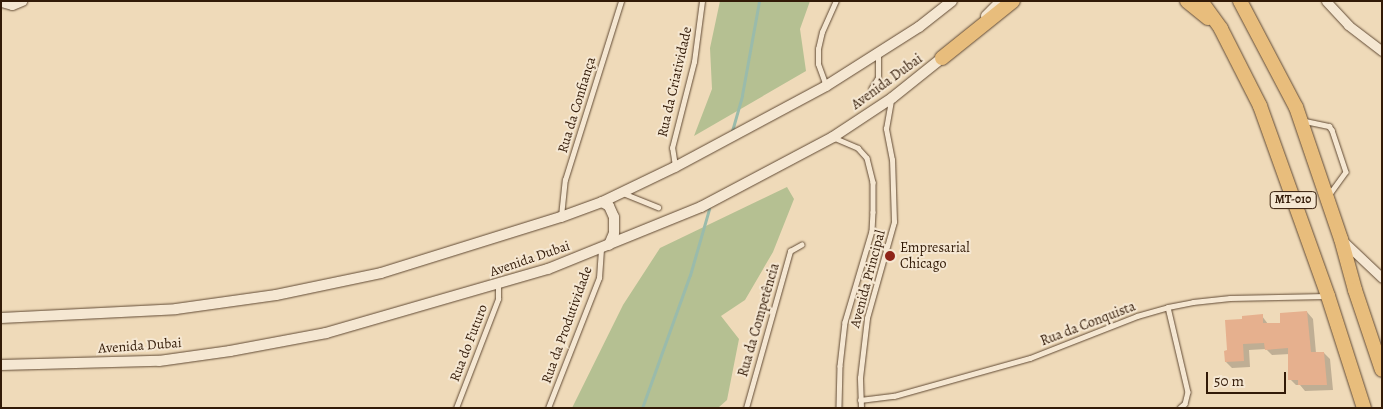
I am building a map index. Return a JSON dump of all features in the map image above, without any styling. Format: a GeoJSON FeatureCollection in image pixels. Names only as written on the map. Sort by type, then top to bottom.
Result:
{"type":"FeatureCollection","features":[{"type":"Feature","properties":{"kind":"main road"},"geometry":{"type":"LineString","coordinates":[[942,58],[1013,1]]}},
{"type":"Feature","properties":{"kind":"main road"},"geometry":{"type":"LineString","coordinates":[[1187,1],[1221,29]]}},
{"type":"Feature","properties":{"kind":"main road","name":"MT-010"},"geometry":{"type":"LineString","coordinates":[[1201,1],[1221,29],[1260,106],[1328,296],[1364,408]]}},
{"type":"Feature","properties":{"kind":"main road","name":"MT-010"},"geometry":{"type":"LineString","coordinates":[[1240,1],[1296,108],[1341,239],[1355,290],[1382,370]]}},
{"type":"Feature","properties":{"kind":"street"},"geometry":{"type":"LineString","coordinates":[[1,2],[12,5],[22,1]]}},
{"type":"Feature","properties":{"kind":"street","name":"Avenida Dubai"},"geometry":{"type":"LineString","coordinates":[[1,318],[176,309],[276,295],[381,273],[561,218],[602,202],[675,167],[826,86],[920,28],[952,1]]}},
{"type":"Feature","properties":{"kind":"street","name":"Avenida Dubai"},"geometry":{"type":"LineString","coordinates":[[1,365],[149,361],[230,351],[326,333],[498,285],[605,248],[701,207],[833,137],[892,98],[942,58],[1001,1]]}},
{"type":"Feature","properties":{"kind":"street"},"geometry":{"type":"LineString","coordinates":[[1326,1],[1348,25],[1382,51]]}},
{"type":"Feature","properties":{"kind":"street"},"geometry":{"type":"LineString","coordinates":[[602,202],[609,206],[614,217],[614,233],[605,248]]}},
{"type":"Feature","properties":{"kind":"street"},"geometry":{"type":"LineString","coordinates":[[1341,239],[1382,278]]}},
{"type":"Feature","properties":{"kind":"lane","name":"Rua da Confiança"},"geometry":{"type":"LineString","coordinates":[[561,218],[565,180],[621,1]]}},
{"type":"Feature","properties":{"kind":"lane","name":"Rua da Criatividade"},"geometry":{"type":"LineString","coordinates":[[675,167],[672,148],[694,62],[702,1]]}},
{"type":"Feature","properties":{"kind":"lane"},"geometry":{"type":"LineString","coordinates":[[826,86],[818,64],[818,48],[822,32],[836,1]]}},
{"type":"Feature","properties":{"kind":"lane"},"geometry":{"type":"LineString","coordinates":[[871,89],[878,78],[878,53]]}},
{"type":"Feature","properties":{"kind":"lane","name":"Avenida Principal"},"geometry":{"type":"LineString","coordinates":[[860,408],[862,350],[867,318],[894,222],[892,160],[886,129],[892,98]]}},
{"type":"Feature","properties":{"kind":"lane"},"geometry":{"type":"LineString","coordinates":[[1300,121],[1325,125],[1332,130],[1346,172],[1327,198]]}},
{"type":"Feature","properties":{"kind":"lane","name":"Avenida Principal"},"geometry":{"type":"LineString","coordinates":[[833,137],[858,148],[867,158],[873,182],[872,231],[845,322],[838,408]]}},
{"type":"Feature","properties":{"kind":"lane"},"geometry":{"type":"LineString","coordinates":[[622,193],[658,207]]}},
{"type":"Feature","properties":{"kind":"lane","name":"Rua da Competência"},"geometry":{"type":"LineString","coordinates":[[746,408],[790,251],[801,245]]}},
{"type":"Feature","properties":{"kind":"lane","name":"Rua da Produtividade"},"geometry":{"type":"LineString","coordinates":[[548,408],[599,278],[605,248]]}},
{"type":"Feature","properties":{"kind":"lane","name":"Rua do Futuro"},"geometry":{"type":"LineString","coordinates":[[456,408],[498,299],[498,285]]}},
{"type":"Feature","properties":{"kind":"lane","name":"Rua da Conquista"},"geometry":{"type":"LineString","coordinates":[[860,400],[894,396],[1030,358],[1137,316],[1168,307],[1230,298],[1328,296]]}},
{"type":"Feature","properties":{"kind":"lane"},"geometry":{"type":"LineString","coordinates":[[1168,307],[1188,392],[1185,404],[1180,408]]}},
{"type":"Feature","properties":{"kind":"green space"},"geometry":{"type":"Polygon","coordinates":[[[720,1],[810,1],[800,29],[806,71],[694,136],[712,89],[710,48],[720,1]]]}},
{"type":"Feature","properties":{"kind":"green space"},"geometry":{"type":"Polygon","coordinates":[[[787,187],[794,199],[773,252],[745,300],[721,316],[739,339],[727,400],[718,408],[572,408],[623,305],[660,248],[787,187]]]}},
{"type":"Feature","properties":{"kind":"building"},"geometry":{"type":"Polygon","coordinates":[[[1307,311],[1311,352],[1324,352],[1327,385],[1298,385],[1298,380],[1288,380],[1288,348],[1265,350],[1264,343],[1243,344],[1244,361],[1225,362],[1224,351],[1227,350],[1225,320],[1242,319],[1242,316],[1263,314],[1263,323],[1280,323],[1280,313],[1307,311]]]}},
{"type":"Feature","properties":{"kind":"waterway"},"geometry":{"type":"LineString","coordinates":[[732,131],[742,95],[759,1]]}},
{"type":"Feature","properties":{"kind":"waterway"},"geometry":{"type":"LineString","coordinates":[[642,408],[690,275],[709,209]]}},
{"type":"Feature","properties":{"kind":"place","name":"Empresarial Chicago"},"geometry":{"type":"Point","coordinates":[890,256]}}]}
